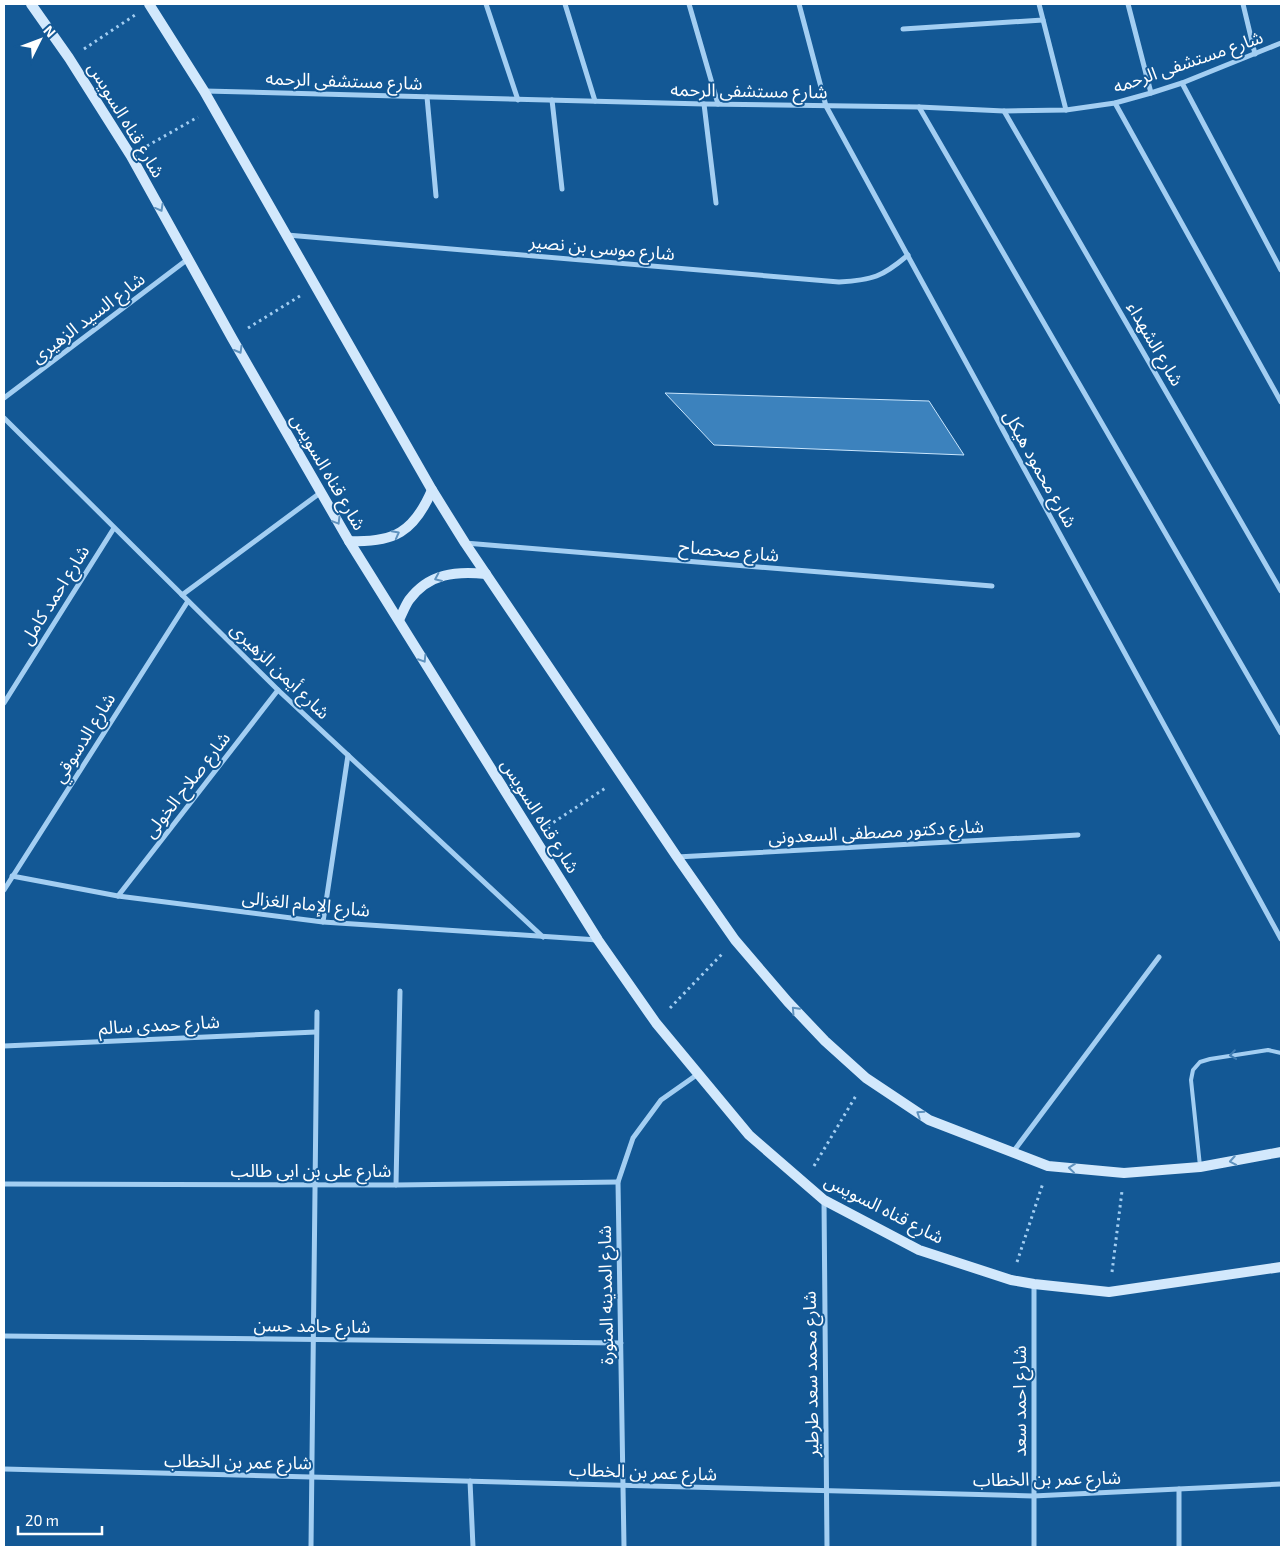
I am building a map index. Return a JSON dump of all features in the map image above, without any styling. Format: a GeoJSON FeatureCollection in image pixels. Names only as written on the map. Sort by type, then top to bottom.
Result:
{"type":"FeatureCollection","features":[{"type":"Feature","properties":{"kind":"main road","name":"شارع قناه السويس"},"geometry":{"type":"LineString","coordinates":[[31,4],[69,58],[131,156],[320,493],[598,940],[656,1023],[749,1135],[824,1200],[919,1250],[1011,1280],[1109,1292],[1281,1267]]}},
{"type":"Feature","properties":{"kind":"main road"},"geometry":{"type":"LineString","coordinates":[[150,5],[214,108],[464,543],[735,940],[812,1028],[866,1078],[929,1120],[1048,1166],[1124,1173],[1200,1167],[1281,1152]]}},
{"type":"Feature","properties":{"kind":"main road"},"geometry":{"type":"LineString","coordinates":[[349,541],[372,542],[392,537],[410,525],[420,514],[432,490]]}},
{"type":"Feature","properties":{"kind":"main road"},"geometry":{"type":"LineString","coordinates":[[398,620],[409,600],[424,585],[443,575],[464,572],[486,574]]}},
{"type":"Feature","properties":{"kind":"street"},"geometry":{"type":"LineString","coordinates":[[486,4],[518,100]]}},
{"type":"Feature","properties":{"kind":"street"},"geometry":{"type":"LineString","coordinates":[[564,4],[595,101]]}},
{"type":"Feature","properties":{"kind":"street"},"geometry":{"type":"LineString","coordinates":[[689,4],[718,104]]}},
{"type":"Feature","properties":{"kind":"street","name":"شارع محمود هيكل"},"geometry":{"type":"LineString","coordinates":[[799,4],[826,106],[1281,939]]}},
{"type":"Feature","properties":{"kind":"street"},"geometry":{"type":"LineString","coordinates":[[1039,4],[1066,110]]}},
{"type":"Feature","properties":{"kind":"street"},"geometry":{"type":"LineString","coordinates":[[1128,4],[1150,93]]}},
{"type":"Feature","properties":{"kind":"street"},"geometry":{"type":"LineString","coordinates":[[1243,4],[1255,54]]}},
{"type":"Feature","properties":{"kind":"street"},"geometry":{"type":"LineString","coordinates":[[903,29],[1043,20]]}},
{"type":"Feature","properties":{"kind":"street","name":"شارع مستشفى الرحمه"},"geometry":{"type":"LineString","coordinates":[[204,91],[518,100],[919,107],[1004,111],[1066,110],[1115,103],[1150,93],[1280,46]]}},
{"type":"Feature","properties":{"kind":"street"},"geometry":{"type":"LineString","coordinates":[[1182,83],[1281,270]]}},
{"type":"Feature","properties":{"kind":"street"},"geometry":{"type":"LineString","coordinates":[[427,97],[436,196]]}},
{"type":"Feature","properties":{"kind":"street"},"geometry":{"type":"LineString","coordinates":[[552,100],[562,189]]}},
{"type":"Feature","properties":{"kind":"street"},"geometry":{"type":"LineString","coordinates":[[1115,103],[1281,402]]}},
{"type":"Feature","properties":{"kind":"street"},"geometry":{"type":"LineString","coordinates":[[704,104],[716,203]]}},
{"type":"Feature","properties":{"kind":"street"},"geometry":{"type":"LineString","coordinates":[[919,107],[1281,733]]}},
{"type":"Feature","properties":{"kind":"street","name":"شارع الشهداء"},"geometry":{"type":"LineString","coordinates":[[1004,111],[1281,591]]}},
{"type":"Feature","properties":{"kind":"street","name":"شارع موسى بن نصير"},"geometry":{"type":"LineString","coordinates":[[286,235],[839,282],[864,281],[888,272],[908,255]]}},
{"type":"Feature","properties":{"kind":"street","name":"شارع السيد الزهيرى"},"geometry":{"type":"LineString","coordinates":[[4,398],[188,259]]}},
{"type":"Feature","properties":{"kind":"street","name":"شارع أيمن الزهيرى"},"geometry":{"type":"LineString","coordinates":[[4,418],[278,690],[543,937]]}},
{"type":"Feature","properties":{"kind":"street"},"geometry":{"type":"LineString","coordinates":[[182,595],[320,493]]}},
{"type":"Feature","properties":{"kind":"street","name":"شارع احمد كامل"},"geometry":{"type":"LineString","coordinates":[[4,702],[114,528]]}},
{"type":"Feature","properties":{"kind":"street","name":"شارع صحصاح"},"geometry":{"type":"LineString","coordinates":[[464,543],[992,586]]}},
{"type":"Feature","properties":{"kind":"street","name":"شارع الدسوقي"},"geometry":{"type":"LineString","coordinates":[[4,890],[188,601]]}},
{"type":"Feature","properties":{"kind":"street","name":"شارع صلاح الخولى"},"geometry":{"type":"LineString","coordinates":[[118,896],[278,690]]}},
{"type":"Feature","properties":{"kind":"street"},"geometry":{"type":"LineString","coordinates":[[323,922],[348,755]]}},
{"type":"Feature","properties":{"kind":"street","name":"شارع دكتور مصطفى السعدونى"},"geometry":{"type":"LineString","coordinates":[[677,857],[1078,835]]}},
{"type":"Feature","properties":{"kind":"street","name":"شارع الإمام الغزالى"},"geometry":{"type":"LineString","coordinates":[[12,876],[118,896],[323,922],[598,940]]}},
{"type":"Feature","properties":{"kind":"street"},"geometry":{"type":"LineString","coordinates":[[1013,1153],[1159,957]]}},
{"type":"Feature","properties":{"kind":"street"},"geometry":{"type":"LineString","coordinates":[[396,1185],[400,991]]}},
{"type":"Feature","properties":{"kind":"street"},"geometry":{"type":"LineString","coordinates":[[311,1547],[317,1012]]}},
{"type":"Feature","properties":{"kind":"street","name":"شارع حمدى سالم"},"geometry":{"type":"LineString","coordinates":[[4,1046],[316,1032]]}},
{"type":"Feature","properties":{"kind":"street","name":"شارع المدينه المنورة"},"geometry":{"type":"LineString","coordinates":[[624,1547],[618,1182],[633,1138],[661,1100],[699,1073]]}},
{"type":"Feature","properties":{"kind":"street","name":"شارع على بن ابى طالب"},"geometry":{"type":"LineString","coordinates":[[4,1184],[396,1185],[618,1182]]}},
{"type":"Feature","properties":{"kind":"street","name":"شارع محمد سعد طرطير"},"geometry":{"type":"LineString","coordinates":[[824,1200],[827,1547]]}},
{"type":"Feature","properties":{"kind":"street","name":"شارع احمد سعد"},"geometry":{"type":"LineString","coordinates":[[1034,1284],[1034,1547]]}},
{"type":"Feature","properties":{"kind":"street","name":"شارع حامد حسن"},"geometry":{"type":"LineString","coordinates":[[4,1336],[621,1343]]}},
{"type":"Feature","properties":{"kind":"street","name":"شارع عمر بن الخطاب"},"geometry":{"type":"LineString","coordinates":[[4,1469],[1033,1496],[1281,1484]]}},
{"type":"Feature","properties":{"kind":"street"},"geometry":{"type":"LineString","coordinates":[[470,1481],[473,1547]]}},
{"type":"Feature","properties":{"kind":"street"},"geometry":{"type":"LineString","coordinates":[[1179,1489],[1180,1547]]}},
{"type":"Feature","properties":{"kind":"lane"},"geometry":{"type":"LineString","coordinates":[[1200,1167],[1191,1080],[1193,1070],[1200,1062],[1210,1058],[1268,1050],[1281,1053]]}},
{"type":"Feature","properties":{"kind":"path"},"geometry":{"type":"LineString","coordinates":[[69,58],[150,5]]}},
{"type":"Feature","properties":{"kind":"path"},"geometry":{"type":"LineString","coordinates":[[131,156],[214,108]]}},
{"type":"Feature","properties":{"kind":"path"},"geometry":{"type":"LineString","coordinates":[[232,338],[316,286]]}},
{"type":"Feature","properties":{"kind":"path"},"geometry":{"type":"LineString","coordinates":[[533,836],[623,777]]}},
{"type":"Feature","properties":{"kind":"path"},"geometry":{"type":"LineString","coordinates":[[656,1023],[735,940]]}},
{"type":"Feature","properties":{"kind":"path"},"geometry":{"type":"LineString","coordinates":[[803,1183],[866,1078]]}},
{"type":"Feature","properties":{"kind":"path"},"geometry":{"type":"LineString","coordinates":[[1011,1280],[1048,1166]]}},
{"type":"Feature","properties":{"kind":"path"},"geometry":{"type":"LineString","coordinates":[[1109,1292],[1124,1173]]}},
{"type":"Feature","properties":{"kind":"building"},"geometry":{"type":"Polygon","coordinates":[[[665,393],[929,401],[964,455],[714,445],[665,393]]]}}]}
